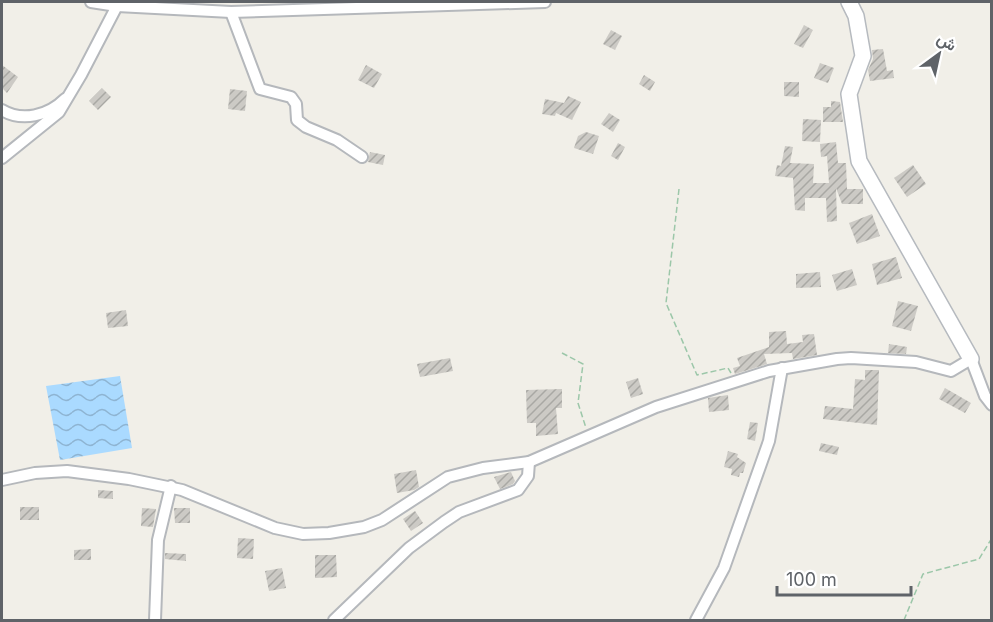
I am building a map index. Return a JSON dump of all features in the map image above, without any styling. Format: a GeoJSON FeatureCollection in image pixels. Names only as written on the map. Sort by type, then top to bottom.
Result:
{"type":"FeatureCollection","features":[{"type":"Feature","properties":{"kind":"street"},"geometry":{"type":"LineString","coordinates":[[91,2],[231,12],[545,2]]}},
{"type":"Feature","properties":{"kind":"street"},"geometry":{"type":"LineString","coordinates":[[849,2],[856,16],[863,56],[849,94],[859,161],[971,359],[985,396],[992,405]]}},
{"type":"Feature","properties":{"kind":"street"},"geometry":{"type":"LineString","coordinates":[[2,158],[59,112],[118,4]]}},
{"type":"Feature","properties":{"kind":"street"},"geometry":{"type":"LineString","coordinates":[[231,12],[260,89],[291,97],[296,104],[297,120],[306,127],[337,140],[362,157]]}},
{"type":"Feature","properties":{"kind":"street"},"geometry":{"type":"LineString","coordinates":[[2,110],[25,118],[54,106],[71,93]]}},
{"type":"Feature","properties":{"kind":"street"},"geometry":{"type":"LineString","coordinates":[[2,480],[35,473],[67,471],[129,479],[171,486],[275,528],[303,534],[328,533],[364,527],[382,520],[448,477],[483,468],[529,462],[656,407],[782,368],[837,359],[868,358],[916,362],[951,371],[971,359]]}},
{"type":"Feature","properties":{"kind":"street"},"geometry":{"type":"LineString","coordinates":[[696,621],[724,568],[769,441],[782,368]]}},
{"type":"Feature","properties":{"kind":"street"},"geometry":{"type":"LineString","coordinates":[[334,621],[409,548],[426,535],[459,512],[518,490],[528,476],[529,462]]}},
{"type":"Feature","properties":{"kind":"street"},"geometry":{"type":"LineString","coordinates":[[155,621],[158,540],[171,486]]}},
{"type":"Feature","properties":{"kind":"path"},"geometry":{"type":"LineString","coordinates":[[679,189],[666,303],[698,375],[728,368],[737,381]]}},
{"type":"Feature","properties":{"kind":"path"},"geometry":{"type":"LineString","coordinates":[[562,353],[583,364],[578,403],[588,436]]}},
{"type":"Feature","properties":{"kind":"path"},"geometry":{"type":"LineString","coordinates":[[904,621],[923,574],[979,559],[992,538]]}},
{"type":"Feature","properties":{"kind":"water"},"geometry":{"type":"Polygon","coordinates":[[[120,376],[132,448],[60,460],[46,386],[120,376]]]}},
{"type":"Feature","properties":{"kind":"building"},"geometry":{"type":"Polygon","coordinates":[[[804,25],[813,30],[803,48],[794,44],[804,25]]]}},
{"type":"Feature","properties":{"kind":"building"},"geometry":{"type":"Polygon","coordinates":[[[611,30],[622,36],[615,50],[603,44],[611,30]]]}},
{"type":"Feature","properties":{"kind":"building"},"geometry":{"type":"Polygon","coordinates":[[[883,49],[887,71],[893,70],[894,78],[870,81],[868,70],[873,59],[872,50],[883,49]]]}},
{"type":"Feature","properties":{"kind":"building"},"geometry":{"type":"Polygon","coordinates":[[[820,63],[834,68],[828,83],[814,78],[820,63]]]}},
{"type":"Feature","properties":{"kind":"building"},"geometry":{"type":"Polygon","coordinates":[[[2,65],[18,77],[7,93],[2,88],[2,65]]]}},
{"type":"Feature","properties":{"kind":"building"},"geometry":{"type":"Polygon","coordinates":[[[366,65],[382,74],[374,88],[358,80],[366,65]]]}},
{"type":"Feature","properties":{"kind":"building"},"geometry":{"type":"Polygon","coordinates":[[[644,75],[655,82],[650,91],[639,84],[644,75]]]}},
{"type":"Feature","properties":{"kind":"building"},"geometry":{"type":"Polygon","coordinates":[[[784,82],[799,82],[799,97],[784,96],[784,82]]]}},
{"type":"Feature","properties":{"kind":"building"},"geometry":{"type":"Polygon","coordinates":[[[102,88],[111,97],[98,110],[89,101],[102,88]]]}},
{"type":"Feature","properties":{"kind":"building"},"geometry":{"type":"Polygon","coordinates":[[[230,89],[247,91],[245,111],[228,109],[230,89]]]}},
{"type":"Feature","properties":{"kind":"building"},"geometry":{"type":"Polygon","coordinates":[[[568,96],[581,102],[572,120],[556,113],[555,116],[542,114],[545,99],[564,103],[568,96]]]}},
{"type":"Feature","properties":{"kind":"building"},"geometry":{"type":"Polygon","coordinates":[[[831,101],[840,102],[843,122],[823,122],[823,107],[831,107],[831,101]]]}},
{"type":"Feature","properties":{"kind":"building"},"geometry":{"type":"Polygon","coordinates":[[[609,113],[620,120],[613,132],[601,124],[609,113]]]}},
{"type":"Feature","properties":{"kind":"building"},"geometry":{"type":"Polygon","coordinates":[[[803,119],[821,120],[820,142],[802,141],[803,119]]]}},
{"type":"Feature","properties":{"kind":"building"},"geometry":{"type":"Polygon","coordinates":[[[586,132],[599,136],[593,154],[574,148],[578,136],[586,132]]]}},
{"type":"Feature","properties":{"kind":"building"},"geometry":{"type":"Polygon","coordinates":[[[836,142],[838,163],[846,163],[847,189],[863,189],[863,204],[842,204],[836,188],[837,221],[827,222],[826,198],[805,198],[805,211],[795,210],[793,178],[775,176],[777,165],[781,166],[785,146],[793,147],[790,163],[814,164],[813,183],[829,183],[827,156],[821,157],[820,144],[836,142]]]}},
{"type":"Feature","properties":{"kind":"building"},"geometry":{"type":"Polygon","coordinates":[[[618,143],[625,147],[618,160],[611,156],[618,143]]]}},
{"type":"Feature","properties":{"kind":"building"},"geometry":{"type":"Polygon","coordinates":[[[370,152],[385,155],[383,165],[368,162],[370,152]]]}},
{"type":"Feature","properties":{"kind":"building"},"geometry":{"type":"Polygon","coordinates":[[[913,165],[926,184],[907,197],[894,178],[913,165]]]}},
{"type":"Feature","properties":{"kind":"building"},"geometry":{"type":"Polygon","coordinates":[[[872,214],[880,236],[857,244],[849,223],[872,214]]]}},
{"type":"Feature","properties":{"kind":"building"},"geometry":{"type":"Polygon","coordinates":[[[896,257],[902,278],[877,285],[872,264],[896,257]]]}},
{"type":"Feature","properties":{"kind":"building"},"geometry":{"type":"Polygon","coordinates":[[[852,269],[857,285],[837,291],[832,275],[852,269]]]}},
{"type":"Feature","properties":{"kind":"building"},"geometry":{"type":"Polygon","coordinates":[[[820,272],[821,287],[796,288],[796,274],[820,272]]]}},
{"type":"Feature","properties":{"kind":"building"},"geometry":{"type":"Polygon","coordinates":[[[898,301],[918,306],[911,331],[892,326],[898,301]]]}},
{"type":"Feature","properties":{"kind":"building"},"geometry":{"type":"Polygon","coordinates":[[[126,310],[128,326],[108,328],[106,313],[126,310]]]}},
{"type":"Feature","properties":{"kind":"building"},"geometry":{"type":"Polygon","coordinates":[[[786,331],[787,344],[803,342],[802,335],[814,334],[817,355],[793,359],[792,353],[764,354],[767,364],[735,374],[733,368],[740,366],[737,358],[769,347],[769,332],[786,331]]]}},
{"type":"Feature","properties":{"kind":"building"},"geometry":{"type":"Polygon","coordinates":[[[889,344],[907,347],[906,354],[888,353],[889,344]]]}},
{"type":"Feature","properties":{"kind":"building"},"geometry":{"type":"Polygon","coordinates":[[[450,358],[453,371],[420,377],[417,364],[450,358]]]}},
{"type":"Feature","properties":{"kind":"building"},"geometry":{"type":"Polygon","coordinates":[[[865,370],[879,370],[877,425],[823,419],[825,406],[853,409],[855,379],[865,380],[865,370]]]}},
{"type":"Feature","properties":{"kind":"building"},"geometry":{"type":"Polygon","coordinates":[[[638,378],[643,394],[631,398],[626,382],[638,378]]]}},
{"type":"Feature","properties":{"kind":"building"},"geometry":{"type":"Polygon","coordinates":[[[945,388],[971,403],[965,413],[939,399],[945,388]]]}},
{"type":"Feature","properties":{"kind":"building"},"geometry":{"type":"Polygon","coordinates":[[[562,389],[562,408],[556,408],[558,434],[536,436],[536,423],[527,423],[526,390],[562,389]]]}},
{"type":"Feature","properties":{"kind":"building"},"geometry":{"type":"Polygon","coordinates":[[[728,395],[729,410],[709,412],[708,398],[728,395]]]}},
{"type":"Feature","properties":{"kind":"building"},"geometry":{"type":"Polygon","coordinates":[[[750,422],[758,423],[755,441],[747,439],[750,422]]]}},
{"type":"Feature","properties":{"kind":"building"},"geometry":{"type":"Polygon","coordinates":[[[821,443],[839,447],[837,455],[819,451],[821,443]]]}},
{"type":"Feature","properties":{"kind":"building"},"geometry":{"type":"Polygon","coordinates":[[[728,451],[738,454],[737,457],[746,463],[739,477],[731,475],[732,469],[724,467],[728,451]]]}},
{"type":"Feature","properties":{"kind":"building"},"geometry":{"type":"Polygon","coordinates":[[[416,470],[419,487],[397,493],[394,474],[416,470]]]}},
{"type":"Feature","properties":{"kind":"building"},"geometry":{"type":"Polygon","coordinates":[[[511,472],[515,481],[500,489],[494,477],[511,472]]]}},
{"type":"Feature","properties":{"kind":"building"},"geometry":{"type":"Polygon","coordinates":[[[98,490],[113,491],[113,499],[98,498],[98,490]]]}},
{"type":"Feature","properties":{"kind":"building"},"geometry":{"type":"Polygon","coordinates":[[[20,507],[39,507],[39,520],[20,520],[20,507]]]}},
{"type":"Feature","properties":{"kind":"building"},"geometry":{"type":"Polygon","coordinates":[[[142,508],[156,509],[153,527],[141,526],[142,508]]]}},
{"type":"Feature","properties":{"kind":"building"},"geometry":{"type":"Polygon","coordinates":[[[174,508],[190,508],[190,523],[175,523],[174,508]]]}},
{"type":"Feature","properties":{"kind":"building"},"geometry":{"type":"Polygon","coordinates":[[[415,511],[423,523],[411,531],[403,519],[415,511]]]}},
{"type":"Feature","properties":{"kind":"building"},"geometry":{"type":"Polygon","coordinates":[[[238,538],[254,539],[253,559],[237,558],[238,538]]]}},
{"type":"Feature","properties":{"kind":"building"},"geometry":{"type":"Polygon","coordinates":[[[91,549],[91,560],[74,560],[74,550],[91,549]]]}},
{"type":"Feature","properties":{"kind":"building"},"geometry":{"type":"Polygon","coordinates":[[[165,553],[186,554],[186,561],[165,559],[165,553]]]}},
{"type":"Feature","properties":{"kind":"building"},"geometry":{"type":"Polygon","coordinates":[[[315,555],[336,555],[337,577],[315,578],[315,555]]]}},
{"type":"Feature","properties":{"kind":"building"},"geometry":{"type":"Polygon","coordinates":[[[282,568],[286,588],[269,591],[265,571],[282,568]]]}}]}
